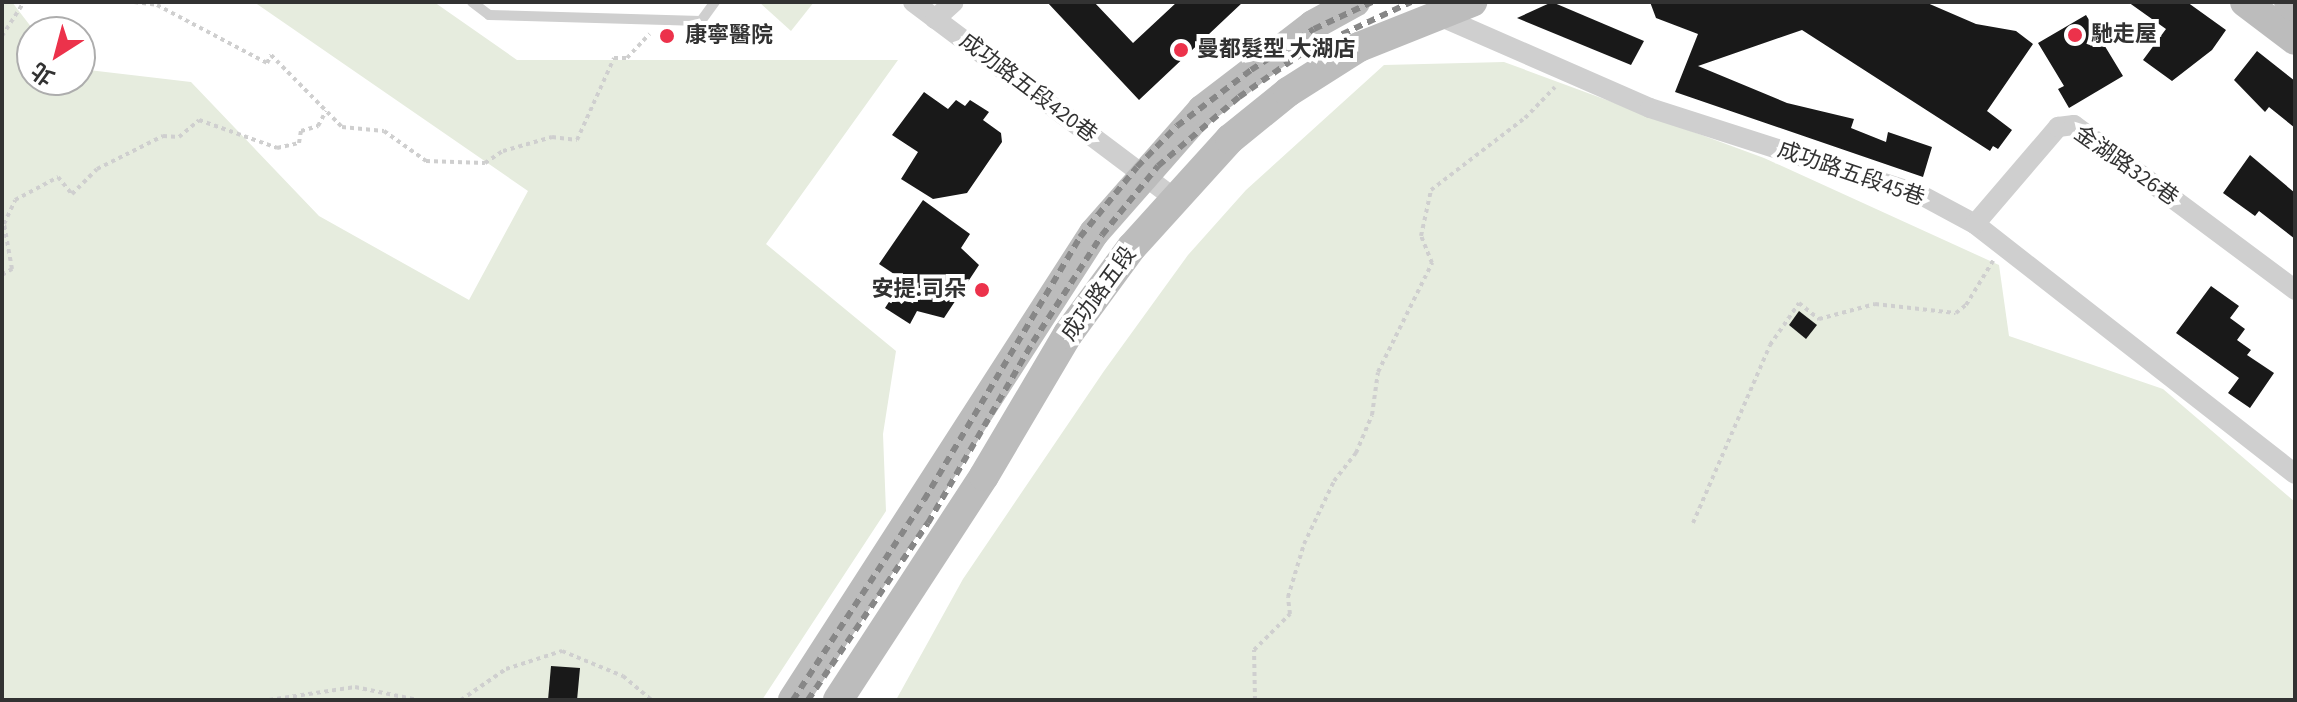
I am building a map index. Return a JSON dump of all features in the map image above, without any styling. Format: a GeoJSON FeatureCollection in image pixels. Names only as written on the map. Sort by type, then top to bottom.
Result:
{"type":"FeatureCollection","features":[{"type":"Feature","properties":{"kind":"main road","name":"成功路五段"},"geometry":{"type":"LineString","coordinates":[[793,700],[1094,233],[1202,110],[1313,25],[1355,2]]}},
{"type":"Feature","properties":{"kind":"main road","name":"成功路五段"},"geometry":{"type":"LineString","coordinates":[[838,700],[984,476],[1068,334],[1175,199],[1230,139],[1288,92],[1359,47],[1472,2]]}},
{"type":"Feature","properties":{"kind":"main road"},"geometry":{"type":"LineString","coordinates":[[2245,2],[2295,40]]}},
{"type":"Feature","properties":{"kind":"main road"},"geometry":{"type":"LineString","coordinates":[[2289,2],[2295,7]]}},
{"type":"Feature","properties":{"kind":"street","name":"成功路五段420巷"},"geometry":{"type":"LineString","coordinates":[[913,2],[1175,199]]}},
{"type":"Feature","properties":{"kind":"street"},"geometry":{"type":"LineString","coordinates":[[935,19],[954,2]]}},
{"type":"Feature","properties":{"kind":"street","name":"成功路五段45巷"},"geometry":{"type":"LineString","coordinates":[[1437,15],[1650,108],[1921,195],[1975,224],[2295,474]]}},
{"type":"Feature","properties":{"kind":"street","name":"金湖路326巷"},"geometry":{"type":"LineString","coordinates":[[1975,224],[2058,127],[2074,125],[2295,290]]}},
{"type":"Feature","properties":{"kind":"lane"},"geometry":{"type":"LineString","coordinates":[[472,2],[489,15],[701,21],[715,2]]}},
{"type":"Feature","properties":{"kind":"path"},"geometry":{"type":"LineString","coordinates":[[2,36],[24,2]]}},
{"type":"Feature","properties":{"kind":"path"},"geometry":{"type":"LineString","coordinates":[[134,2],[157,5],[267,63],[271,55],[342,127],[384,131],[426,161],[485,163],[503,151],[552,137],[577,140],[614,58],[627,58],[661,20]]}},
{"type":"Feature","properties":{"kind":"path"},"geometry":{"type":"LineString","coordinates":[[1255,700],[1254,650],[1290,614],[1288,597],[1304,544],[1334,481],[1356,453],[1372,415],[1378,372],[1432,263],[1421,236],[1431,190],[1525,118],[1559,82],[1598,85]]}},
{"type":"Feature","properties":{"kind":"path"},"geometry":{"type":"LineString","coordinates":[[2,275],[12,269],[4,224],[15,200],[58,177],[72,194],[97,169],[163,136],[179,137],[199,120],[277,148],[299,143],[301,131],[318,126],[326,111]]}},
{"type":"Feature","properties":{"kind":"path"},"geometry":{"type":"LineString","coordinates":[[1693,523],[1770,345],[1799,303],[1819,319],[1875,304],[1956,313],[2004,247]]}},
{"type":"Feature","properties":{"kind":"path"},"geometry":{"type":"LineString","coordinates":[[461,700],[506,669],[562,651],[623,676],[652,700]]}},
{"type":"Feature","properties":{"kind":"path"},"geometry":{"type":"LineString","coordinates":[[269,700],[355,687],[418,700]]}},
{"type":"Feature","properties":{"kind":"shaded area"},"geometry":{"type":"Polygon","coordinates":[[[2,2],[12,2],[23,16],[16,16],[16,96],[96,96],[96,71],[191,82],[319,216],[469,300],[528,191],[254,2],[434,2],[517,60],[898,60],[766,244],[896,351],[883,434],[886,511],[762,700],[2,700],[2,2]]]}},
{"type":"Feature","properties":{"kind":"shaded area"},"geometry":{"type":"Polygon","coordinates":[[[759,2],[814,2],[791,31],[759,2]]]}},
{"type":"Feature","properties":{"kind":"shaded area"},"geometry":{"type":"Polygon","coordinates":[[[1504,62],[1764,158],[1999,265],[2009,336],[2163,389],[2295,502],[2295,700],[896,700],[963,579],[1104,371],[1188,255],[1246,190],[1384,65],[1504,62]]]}},
{"type":"Feature","properties":{"kind":"building"},"geometry":{"type":"Polygon","coordinates":[[[1047,2],[1094,2],[1133,43],[1177,2],[1243,2],[1139,100],[1047,2]]]}},
{"type":"Feature","properties":{"kind":"building"},"geometry":{"type":"Polygon","coordinates":[[[1552,2],[1644,41],[1631,65],[1517,18],[1552,2]]]}},
{"type":"Feature","properties":{"kind":"building"},"geometry":{"type":"Polygon","coordinates":[[[1650,2],[1925,2],[1976,24],[2016,31],[2033,44],[1987,111],[2012,130],[1998,149],[1993,146],[1990,151],[1802,30],[1698,66],[1787,103],[1854,119],[1851,128],[1886,142],[1888,132],[1932,147],[1923,177],[1675,92],[1698,34],[1656,18],[1650,2]]]}},
{"type":"Feature","properties":{"kind":"building"},"geometry":{"type":"Polygon","coordinates":[[[2128,2],[2187,2],[2226,30],[2212,50],[2172,81],[2143,60],[2166,29],[2128,2]]]}},
{"type":"Feature","properties":{"kind":"building"},"geometry":{"type":"Polygon","coordinates":[[[2086,15],[2123,76],[2069,108],[2058,89],[2064,86],[2038,43],[2086,15]]]}},
{"type":"Feature","properties":{"kind":"building"},"geometry":{"type":"Polygon","coordinates":[[[2257,51],[2295,81],[2295,128],[2269,107],[2265,112],[2234,80],[2257,51]]]}},
{"type":"Feature","properties":{"kind":"building"},"geometry":{"type":"Polygon","coordinates":[[[924,92],[948,109],[956,100],[965,106],[970,100],[989,112],[983,120],[1001,133],[1002,142],[967,193],[933,199],[901,179],[918,152],[892,135],[924,92]]]}},
{"type":"Feature","properties":{"kind":"building"},"geometry":{"type":"Polygon","coordinates":[[[2250,155],[2295,193],[2295,239],[2259,211],[2255,216],[2223,193],[2250,155]]]}},
{"type":"Feature","properties":{"kind":"building"},"geometry":{"type":"Polygon","coordinates":[[[923,200],[970,234],[961,248],[979,265],[944,318],[917,311],[910,324],[885,308],[903,280],[879,264],[923,200]]]}},
{"type":"Feature","properties":{"kind":"building"},"geometry":{"type":"Polygon","coordinates":[[[2211,286],[2239,306],[2230,318],[2245,329],[2237,340],[2251,350],[2247,355],[2274,373],[2250,408],[2228,393],[2239,378],[2176,333],[2211,286]]]}},
{"type":"Feature","properties":{"kind":"building"},"geometry":{"type":"Polygon","coordinates":[[[1799,311],[1817,325],[1806,339],[1789,325],[1799,311]]]}},
{"type":"Feature","properties":{"kind":"building"},"geometry":{"type":"Polygon","coordinates":[[[551,666],[580,668],[577,700],[548,700],[551,666]]]}},
{"type":"Feature","properties":{"kind":"railway"},"geometry":{"type":"LineString","coordinates":[[793,700],[924,500],[1080,237],[1137,167],[1177,126],[1251,70],[1314,29],[1372,2]]}},
{"type":"Feature","properties":{"kind":"railway"},"geometry":{"type":"LineString","coordinates":[[808,700],[928,523],[1033,342],[1102,235],[1158,166],[1239,97],[1304,52],[1411,2]]}},
{"type":"Feature","properties":{"kind":"place","name":"馳走屋"},"geometry":{"type":"Point","coordinates":[2075,35]}},
{"type":"Feature","properties":{"kind":"place","name":"康寧醫院"},"geometry":{"type":"Point","coordinates":[667,36]}},
{"type":"Feature","properties":{"kind":"place","name":"曼都髮型 大湖店"},"geometry":{"type":"Point","coordinates":[1181,50]}},
{"type":"Feature","properties":{"kind":"place","name":"安提.司朵"},"geometry":{"type":"Point","coordinates":[982,290]}}]}
